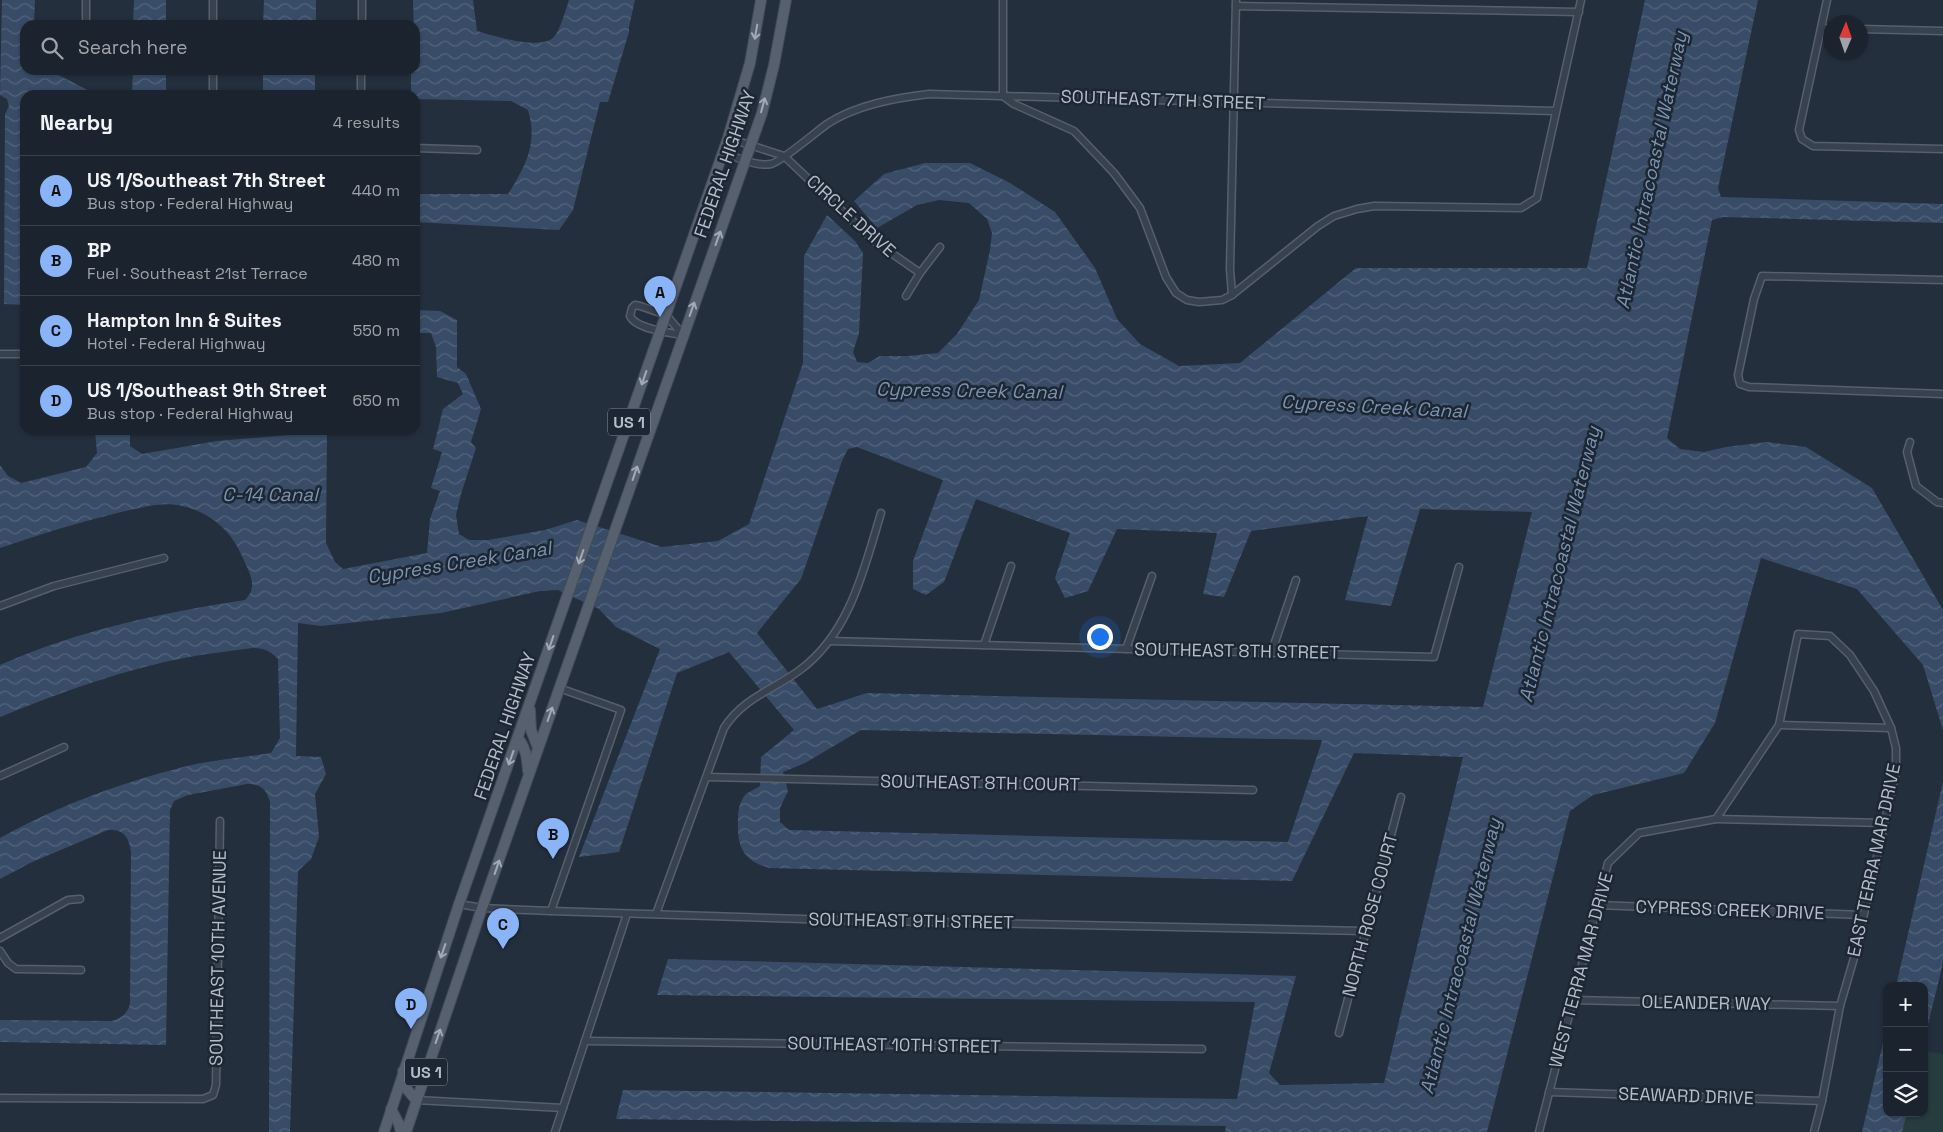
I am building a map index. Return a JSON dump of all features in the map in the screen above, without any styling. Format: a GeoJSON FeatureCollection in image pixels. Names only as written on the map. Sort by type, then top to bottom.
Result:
{"type":"FeatureCollection","features":[{"type":"Feature","properties":{"kind":"main road","name":"FEDERAL HIGHWAY"},"geometry":{"type":"LineString","coordinates":[[384,1132],[459,904],[728,138],[750,63],[761,0]]}},
{"type":"Feature","properties":{"kind":"main road","name":"FEDERAL HIGHWAY"},"geometry":{"type":"LineString","coordinates":[[406,1132],[482,908],[746,160],[774,65],[786,0]]}},
{"type":"Feature","properties":{"kind":"main road"},"geometry":{"type":"LineString","coordinates":[[530,704],[531,730],[538,748]]}},
{"type":"Feature","properties":{"kind":"main road"},"geometry":{"type":"LineString","coordinates":[[518,738],[527,755],[528,777]]}},
{"type":"Feature","properties":{"kind":"main road"},"geometry":{"type":"LineString","coordinates":[[403,1070],[406,1088],[416,1100]]}},
{"type":"Feature","properties":{"kind":"main road"},"geometry":{"type":"LineString","coordinates":[[391,1109],[401,1132]]}},
{"type":"Feature","properties":{"kind":"street"},"geometry":{"type":"LineString","coordinates":[[86,0],[86,20]]}},
{"type":"Feature","properties":{"kind":"street"},"geometry":{"type":"LineString","coordinates":[[213,0],[213,20]]}},
{"type":"Feature","properties":{"kind":"street"},"geometry":{"type":"LineString","coordinates":[[362,0],[362,20]]}},
{"type":"Feature","properties":{"kind":"street"},"geometry":{"type":"LineString","coordinates":[[1003,0],[1002,96],[1014,104],[1074,131],[1114,173],[1140,208],[1166,277],[1176,293],[1187,300],[1199,302],[1222,300],[1232,295],[1318,226],[1334,216],[1374,206],[1521,208],[1537,198],[1581,0]]}},
{"type":"Feature","properties":{"kind":"street"},"geometry":{"type":"LineString","coordinates":[[1827,0],[1799,130],[1802,139],[1813,146],[1943,149]]}},
{"type":"Feature","properties":{"kind":"street"},"geometry":{"type":"LineString","coordinates":[[1232,295],[1230,269],[1236,3],[1579,12]]}},
{"type":"Feature","properties":{"kind":"street"},"geometry":{"type":"LineString","coordinates":[[1868,29],[1943,32]]}},
{"type":"Feature","properties":{"kind":"street"},"geometry":{"type":"LineString","coordinates":[[213,75],[213,90]]}},
{"type":"Feature","properties":{"kind":"street"},"geometry":{"type":"LineString","coordinates":[[361,75],[361,90]]}},
{"type":"Feature","properties":{"kind":"street","name":"SOUTHEAST 7TH STREET"},"geometry":{"type":"LineString","coordinates":[[723,153],[762,164],[771,164],[829,123],[851,112],[904,97],[929,94],[1556,111]]}},
{"type":"Feature","properties":{"kind":"street"},"geometry":{"type":"LineString","coordinates":[[728,138],[784,156]]}},
{"type":"Feature","properties":{"kind":"street"},"geometry":{"type":"LineString","coordinates":[[420,148],[477,150]]}},
{"type":"Feature","properties":{"kind":"street","name":"CIRCLE DRIVE"},"geometry":{"type":"LineString","coordinates":[[784,156],[874,241],[920,273]]}},
{"type":"Feature","properties":{"kind":"street"},"geometry":{"type":"LineString","coordinates":[[906,296],[920,273],[940,247]]}},
{"type":"Feature","properties":{"kind":"street"},"geometry":{"type":"LineString","coordinates":[[1943,280],[1762,276],[1754,299],[1739,368],[1740,384],[1749,387],[1943,394]]}},
{"type":"Feature","properties":{"kind":"street"},"geometry":{"type":"LineString","coordinates":[[635,305],[666,315],[684,335],[661,332],[634,322],[630,319],[630,312],[635,305]]}},
{"type":"Feature","properties":{"kind":"street"},"geometry":{"type":"LineString","coordinates":[[0,354],[20,354]]}},
{"type":"Feature","properties":{"kind":"street"},"geometry":{"type":"LineString","coordinates":[[1910,442],[1907,452],[1916,486],[1937,502],[1943,503]]}},
{"type":"Feature","properties":{"kind":"street"},"geometry":{"type":"LineString","coordinates":[[656,914],[724,728],[732,715],[756,695],[799,671],[830,642],[851,603],[881,513]]}},
{"type":"Feature","properties":{"kind":"street"},"geometry":{"type":"LineString","coordinates":[[0,606],[54,586],[164,558]]}},
{"type":"Feature","properties":{"kind":"street"},"geometry":{"type":"LineString","coordinates":[[984,645],[1010,566]]}},
{"type":"Feature","properties":{"kind":"street","name":"SOUTHEAST 8TH STREET"},"geometry":{"type":"LineString","coordinates":[[830,642],[1434,657],[1459,567]]}},
{"type":"Feature","properties":{"kind":"street"},"geometry":{"type":"LineString","coordinates":[[1126,649],[1152,576]]}},
{"type":"Feature","properties":{"kind":"street"},"geometry":{"type":"LineString","coordinates":[[1272,652],[1296,580]]}},
{"type":"Feature","properties":{"kind":"street","name":"EAST TERRA MAR DRIVE"},"geometry":{"type":"LineString","coordinates":[[1779,725],[1798,634],[1830,636],[1850,655],[1874,691],[1891,728],[1896,748],[1896,772],[1854,958],[1840,1006],[1822,1101],[1814,1132]]}},
{"type":"Feature","properties":{"kind":"street"},"geometry":{"type":"LineString","coordinates":[[551,911],[621,710],[559,688]]}},
{"type":"Feature","properties":{"kind":"street"},"geometry":{"type":"LineString","coordinates":[[1716,820],[1779,725],[1891,728]]}},
{"type":"Feature","properties":{"kind":"street"},"geometry":{"type":"LineString","coordinates":[[0,776],[64,747]]}},
{"type":"Feature","properties":{"kind":"street","name":"SOUTHEAST 8TH COURT"},"geometry":{"type":"LineString","coordinates":[[707,777],[1254,790]]}},
{"type":"Feature","properties":{"kind":"street","name":"NORTH ROSE COURT"},"geometry":{"type":"LineString","coordinates":[[1339,1033],[1364,931],[1401,797]]}},
{"type":"Feature","properties":{"kind":"street","name":"WEST TERRA MAR DRIVE"},"geometry":{"type":"LineString","coordinates":[[1539,1132],[1608,863],[1639,833],[1716,820],[1884,823]]}},
{"type":"Feature","properties":{"kind":"street","name":"SOUTHEAST 10TH AVENUE"},"geometry":{"type":"LineString","coordinates":[[0,1098],[203,1099],[213,1095],[216,1085],[220,821]]}},
{"type":"Feature","properties":{"kind":"street"},"geometry":{"type":"LineString","coordinates":[[0,938],[68,900],[80,899]]}},
{"type":"Feature","properties":{"kind":"street","name":"SOUTHEAST 9TH STREET"},"geometry":{"type":"LineString","coordinates":[[459,904],[482,908],[627,914],[1364,931]]}},
{"type":"Feature","properties":{"kind":"street","name":"CYPRESS CREEK DRIVE"},"geometry":{"type":"LineString","coordinates":[[1597,905],[1863,915]]}},
{"type":"Feature","properties":{"kind":"street"},"geometry":{"type":"LineString","coordinates":[[555,1132],[627,914]]}},
{"type":"Feature","properties":{"kind":"street"},"geometry":{"type":"LineString","coordinates":[[0,951],[8,963],[16,968],[81,970]]}},
{"type":"Feature","properties":{"kind":"street","name":"OLEANDER WAY"},"geometry":{"type":"LineString","coordinates":[[1572,1000],[1840,1006]]}},
{"type":"Feature","properties":{"kind":"street","name":"SOUTHEAST 10TH STREET"},"geometry":{"type":"LineString","coordinates":[[585,1041],[1202,1049]]}},
{"type":"Feature","properties":{"kind":"street","name":"SEAWARD DRIVE"},"geometry":{"type":"LineString","coordinates":[[1549,1092],[1822,1101]]}},
{"type":"Feature","properties":{"kind":"street"},"geometry":{"type":"LineString","coordinates":[[416,1100],[563,1108]]}},
{"type":"Feature","properties":{"kind":"green space"},"geometry":{"type":"Polygon","coordinates":[[[1928,1052],[1943,1054],[1943,1132],[1902,1132],[1906,1117],[1928,1117],[1928,1052]]]}},
{"type":"Feature","properties":{"kind":"water"},"geometry":{"type":"Polygon","coordinates":[[[2,0],[35,0],[34,20],[20,20],[20,75],[59,75],[87,90],[20,90],[20,305],[4,304],[5,114],[9,106],[7,99],[0,95],[2,0]]]}},
{"type":"Feature","properties":{"kind":"water"},"geometry":{"type":"Polygon","coordinates":[[[134,0],[166,0],[166,20],[133,20],[134,0]]]}},
{"type":"Feature","properties":{"kind":"water"},"geometry":{"type":"Polygon","coordinates":[[[264,0],[316,0],[316,20],[263,20],[264,0]]]}},
{"type":"Feature","properties":{"kind":"water"},"geometry":{"type":"Polygon","coordinates":[[[413,0],[473,0],[477,31],[506,39],[539,43],[554,37],[563,20],[569,0],[635,0],[629,32],[608,102],[600,102],[573,210],[559,230],[420,222],[420,194],[508,194],[525,164],[532,133],[528,110],[511,101],[420,99],[420,90],[411,90],[411,75],[420,75],[420,20],[414,20],[413,0]]]}},
{"type":"Feature","properties":{"kind":"water"},"geometry":{"type":"Polygon","coordinates":[[[1645,0],[1758,0],[1718,188],[1721,197],[1943,204],[1943,223],[1723,217],[1712,220],[1667,438],[1680,449],[1704,452],[1767,442],[1806,447],[1872,488],[1943,610],[1943,730],[1923,665],[1857,589],[1761,558],[1715,723],[1684,773],[1593,795],[1570,811],[1487,1132],[1225,1132],[1226,1126],[616,1119],[623,1090],[1237,1099],[1255,1002],[657,995],[668,959],[1296,976],[1269,1073],[1280,1085],[1384,1083],[1463,757],[1354,753],[1292,881],[769,868],[753,861],[743,851],[740,845],[738,829],[739,810],[746,794],[760,786],[761,757],[794,730],[729,652],[677,673],[619,852],[579,857],[660,649],[616,627],[599,609],[558,590],[540,591],[441,613],[321,626],[298,623],[296,756],[321,757],[326,774],[315,794],[319,837],[311,859],[298,871],[290,1132],[269,1132],[270,802],[267,793],[256,785],[247,784],[188,795],[174,801],[170,810],[166,1045],[0,1042],[0,1020],[112,1021],[126,1013],[130,1004],[131,852],[125,835],[118,831],[108,830],[30,863],[0,879],[0,838],[47,814],[120,785],[196,764],[271,753],[280,738],[278,659],[267,650],[257,648],[197,656],[141,668],[69,690],[0,717],[0,665],[90,632],[151,617],[245,600],[251,590],[252,579],[233,540],[211,518],[192,509],[166,504],[90,520],[0,548],[0,465],[8,476],[21,483],[86,467],[97,453],[95,435],[130,435],[130,446],[142,454],[217,441],[290,435],[327,435],[326,543],[335,562],[343,569],[427,553],[430,519],[440,491],[431,488],[442,452],[433,449],[443,409],[463,394],[458,383],[437,377],[436,347],[431,333],[420,333],[420,310],[440,311],[457,320],[457,367],[466,374],[481,409],[471,442],[476,448],[456,515],[459,534],[469,540],[488,540],[545,530],[577,520],[662,547],[718,541],[749,524],[803,363],[804,256],[827,215],[855,241],[863,253],[859,333],[853,352],[857,362],[868,363],[880,356],[938,353],[957,334],[979,300],[992,233],[987,219],[969,203],[939,200],[917,205],[877,228],[854,201],[884,174],[925,163],[970,163],[1010,183],[1055,212],[1095,268],[1117,319],[1140,344],[1179,366],[1240,363],[1356,268],[1587,268],[1645,0]],[[857,447],[848,449],[842,461],[801,579],[757,633],[817,709],[867,693],[1483,707],[1532,512],[1420,509],[1391,606],[1345,600],[1368,516],[1251,531],[1224,597],[1203,594],[1217,533],[1117,529],[1088,591],[1065,598],[1055,578],[1070,533],[976,499],[944,582],[926,595],[913,589],[913,561],[943,480],[857,447]],[[861,730],[805,763],[783,772],[788,791],[780,808],[780,822],[789,830],[1288,842],[1322,740],[861,730]]]}},
{"type":"Feature","properties":{"kind":"water"},"geometry":{"type":"Polygon","coordinates":[[[133,75],[166,75],[166,90],[132,90],[133,75]]]}},
{"type":"Feature","properties":{"kind":"water"},"geometry":{"type":"Polygon","coordinates":[[[263,75],[315,75],[315,90],[263,90],[263,75]]]}},
{"type":"Feature","properties":{"kind":"water"},"geometry":{"type":"Polygon","coordinates":[[[1943,782],[1943,963],[1928,1025],[1928,982],[1897,982],[1943,782]]]}},
{"type":"Feature","properties":{"kind":"water"},"geometry":{"type":"Polygon","coordinates":[[[1883,1043],[1883,1117],[1906,1117],[1902,1132],[1862,1132],[1883,1043]]]}},
{"type":"Feature","properties":{"kind":"place","name":"US 1/Southeast 7th Street"},"geometry":{"type":"Point","coordinates":[660,317]}},
{"type":"Feature","properties":{"kind":"place","name":"BP"},"geometry":{"type":"Point","coordinates":[553,859]}},
{"type":"Feature","properties":{"kind":"place","name":"Hampton Inn & Suites"},"geometry":{"type":"Point","coordinates":[503,949]}},
{"type":"Feature","properties":{"kind":"place","name":"US 1/Southeast 9th Street"},"geometry":{"type":"Point","coordinates":[411,1029]}},
{"type":"Feature","properties":{"kind":"water label","name":"Atlantic Intracoastal Waterway"},"geometry":{"type":"Point","coordinates":[1651,170]}},
{"type":"Feature","properties":{"kind":"water label","name":"Cypress Creek Canal"},"geometry":{"type":"Point","coordinates":[969,390]}},
{"type":"Feature","properties":{"kind":"water label","name":"Cypress Creek Canal"},"geometry":{"type":"Point","coordinates":[1374,406]}},
{"type":"Feature","properties":{"kind":"water label","name":"C-14 Canal"},"geometry":{"type":"Point","coordinates":[270,494]}},
{"type":"Feature","properties":{"kind":"water label","name":"Cypress Creek Canal"},"geometry":{"type":"Point","coordinates":[459,562]}},
{"type":"Feature","properties":{"kind":"water label","name":"Atlantic Intracoastal Waterway"},"geometry":{"type":"Point","coordinates":[1559,564]}},
{"type":"Feature","properties":{"kind":"water label","name":"Atlantic Intracoastal Waterway"},"geometry":{"type":"Point","coordinates":[1460,956]}}]}
